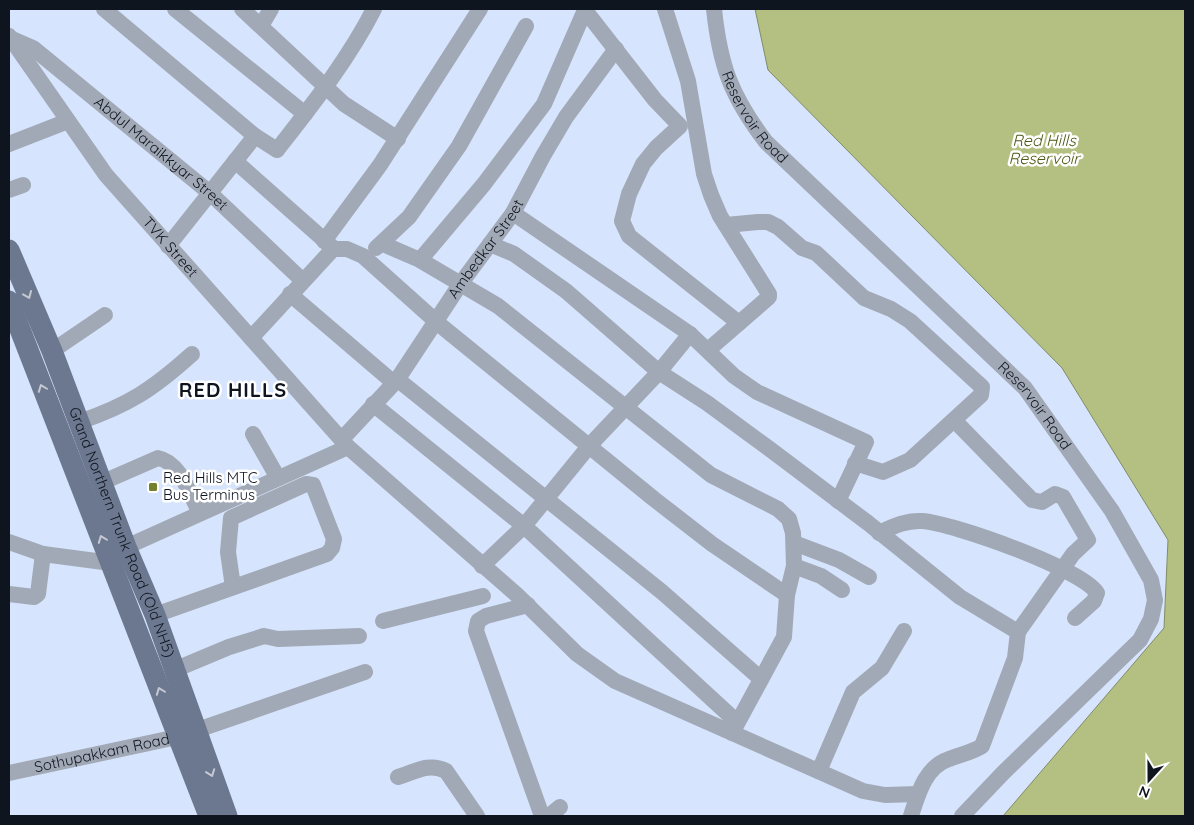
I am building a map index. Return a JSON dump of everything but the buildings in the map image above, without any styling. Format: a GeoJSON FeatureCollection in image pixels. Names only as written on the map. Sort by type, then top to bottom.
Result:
{"type":"FeatureCollection","features":[{"type":"Feature","properties":{"kind":"main road","name":"Grand Northern Trunk Road (Old NH5)"},"geometry":{"type":"LineString","coordinates":[[9,250],[52,351],[126,547],[155,615],[174,670],[186,734],[209,816]]}},
{"type":"Feature","properties":{"kind":"main road","name":"Grand Northern Trunk Road (Old NH5)"},"geometry":{"type":"LineString","coordinates":[[9,302],[111,563],[186,734],[227,816]]}},
{"type":"Feature","properties":{"kind":"street"},"geometry":{"type":"LineString","coordinates":[[104,9],[254,136],[277,150],[324,87],[362,31],[374,9]]}},
{"type":"Feature","properties":{"kind":"street"},"geometry":{"type":"LineString","coordinates":[[175,9],[305,114]]}},
{"type":"Feature","properties":{"kind":"street"},"geometry":{"type":"LineString","coordinates":[[242,9],[344,104],[398,139]]}},
{"type":"Feature","properties":{"kind":"street"},"geometry":{"type":"LineString","coordinates":[[261,26],[271,9]]}},
{"type":"Feature","properties":{"kind":"street"},"geometry":{"type":"LineString","coordinates":[[251,338],[303,281],[329,245],[480,9]]}},
{"type":"Feature","properties":{"kind":"street"},"geometry":{"type":"LineString","coordinates":[[420,260],[484,184],[544,104],[585,9],[655,100],[680,126],[656,148],[643,164],[628,194],[622,221],[629,236],[738,323]]}},
{"type":"Feature","properties":{"kind":"street"},"geometry":{"type":"LineString","coordinates":[[665,9],[688,80],[704,174],[726,225],[769,294],[708,350]]}},
{"type":"Feature","properties":{"kind":"street","name":"Reservoir Road"},"geometry":{"type":"LineString","coordinates":[[714,9],[718,45],[730,86],[746,115],[766,142],[1025,388],[1112,511],[1151,580],[1155,600],[1152,619],[1140,640],[962,816]]}},
{"type":"Feature","properties":{"kind":"street"},"geometry":{"type":"LineString","coordinates":[[363,256],[383,244],[409,217],[459,146],[526,26]]}},
{"type":"Feature","properties":{"kind":"street","name":"TVK Street"},"geometry":{"type":"LineString","coordinates":[[9,37],[106,175],[345,443],[528,605],[577,654],[615,681],[735,728],[819,771],[873,794],[918,794]]}},
{"type":"Feature","properties":{"kind":"street","name":"Abdul Maraikkyar Street"},"geometry":{"type":"LineString","coordinates":[[9,37],[33,48],[210,193],[303,281]]}},
{"type":"Feature","properties":{"kind":"street","name":"Ambedkar Street"},"geometry":{"type":"LineString","coordinates":[[345,443],[373,404],[395,381],[461,283],[513,213],[543,156],[566,118],[616,49]]}},
{"type":"Feature","properties":{"kind":"street"},"geometry":{"type":"LineString","coordinates":[[9,144],[68,121]]}},
{"type":"Feature","properties":{"kind":"street"},"geometry":{"type":"LineString","coordinates":[[168,246],[254,136]]}},
{"type":"Feature","properties":{"kind":"street"},"geometry":{"type":"LineString","coordinates":[[236,161],[329,245],[347,249],[363,256],[436,321],[654,499],[712,544],[788,595]]}},
{"type":"Feature","properties":{"kind":"street"},"geometry":{"type":"LineString","coordinates":[[513,213],[690,334],[734,376],[757,392],[866,442],[838,501]]}},
{"type":"Feature","properties":{"kind":"street"},"geometry":{"type":"LineString","coordinates":[[726,225],[768,222],[778,227],[802,248],[816,253],[864,298],[891,309],[910,321],[982,387],[980,395],[910,460],[883,472],[855,463]]}},
{"type":"Feature","properties":{"kind":"street"},"geometry":{"type":"LineString","coordinates":[[373,404],[524,526],[735,728],[784,637],[788,595],[794,566],[794,542],[789,519],[778,508],[711,475],[498,306],[420,260],[383,244]]}},
{"type":"Feature","properties":{"kind":"street"},"geometry":{"type":"LineString","coordinates":[[490,244],[514,254],[566,291],[659,372],[707,403],[838,501],[960,597],[1018,632]]}},
{"type":"Feature","properties":{"kind":"street"},"geometry":{"type":"LineString","coordinates":[[290,294],[395,381],[547,498],[662,592],[761,679]]}},
{"type":"Feature","properties":{"kind":"street"},"geometry":{"type":"LineString","coordinates":[[52,351],[105,315]]}},
{"type":"Feature","properties":{"kind":"street"},"geometry":{"type":"LineString","coordinates":[[542,816],[476,631],[479,605],[483,596],[488,571],[590,445],[659,372],[690,334]]}},
{"type":"Feature","properties":{"kind":"street"},"geometry":{"type":"LineString","coordinates":[[78,422],[106,413],[138,397],[192,354]]}},
{"type":"Feature","properties":{"kind":"street"},"geometry":{"type":"LineString","coordinates":[[911,816],[918,794],[934,766],[948,759],[971,753],[982,746],[1015,658],[1018,632],[1073,554],[1088,540],[1062,497],[1055,494],[1042,502],[1032,500],[954,420]]}},
{"type":"Feature","properties":{"kind":"street"},"geometry":{"type":"LineString","coordinates":[[253,434],[278,478]]}},
{"type":"Feature","properties":{"kind":"street"},"geometry":{"type":"LineString","coordinates":[[126,547],[278,478],[345,443]]}},
{"type":"Feature","properties":{"kind":"street"},"geometry":{"type":"LineString","coordinates":[[103,482],[158,458],[164,459],[175,468],[200,512]]}},
{"type":"Feature","properties":{"kind":"street"},"geometry":{"type":"LineString","coordinates":[[155,615],[321,557],[332,548],[334,539],[313,485],[306,484],[231,518],[228,552],[233,587]]}},
{"type":"Feature","properties":{"kind":"street"},"geometry":{"type":"LineString","coordinates":[[879,533],[901,523],[922,521],[1015,548],[1063,568],[1080,578],[1097,593],[1094,601],[1075,618]]}},
{"type":"Feature","properties":{"kind":"street"},"geometry":{"type":"LineString","coordinates":[[9,542],[43,554],[111,563]]}},
{"type":"Feature","properties":{"kind":"street"},"geometry":{"type":"LineString","coordinates":[[794,542],[839,560],[869,577]]}},
{"type":"Feature","properties":{"kind":"street"},"geometry":{"type":"LineString","coordinates":[[9,594],[34,597],[38,594],[43,554]]}},
{"type":"Feature","properties":{"kind":"street"},"geometry":{"type":"LineString","coordinates":[[794,566],[822,576],[842,590]]}},
{"type":"Feature","properties":{"kind":"street"},"geometry":{"type":"LineString","coordinates":[[383,621],[483,596]]}},
{"type":"Feature","properties":{"kind":"street"},"geometry":{"type":"LineString","coordinates":[[478,621],[486,616],[528,605]]}},
{"type":"Feature","properties":{"kind":"street"},"geometry":{"type":"LineString","coordinates":[[819,771],[853,692],[882,668],[904,631]]}},
{"type":"Feature","properties":{"kind":"street"},"geometry":{"type":"LineString","coordinates":[[174,670],[230,647],[264,636],[278,639],[359,636]]}},
{"type":"Feature","properties":{"kind":"street","name":"Sothupakkam Road"},"geometry":{"type":"LineString","coordinates":[[9,773],[186,734],[365,672]]}},
{"type":"Feature","properties":{"kind":"street"},"geometry":{"type":"LineString","coordinates":[[398,777],[430,766],[439,767],[446,771],[477,816]]}},
{"type":"Feature","properties":{"kind":"water","name":"Red Hills Reservoir"},"geometry":{"type":"Polygon","coordinates":[[[755,9],[1185,9],[1185,816],[1003,816],[1164,628],[1168,540],[1062,368],[768,70],[755,9]]]}},
{"type":"Feature","properties":{"kind":"place","name":"Red Hills MTC Bus Terminus"},"geometry":{"type":"Point","coordinates":[153,487]}},
{"type":"Feature","properties":{"kind":"district","name":"RED HILLS"},"geometry":{"type":"Point","coordinates":[233,390]}}]}
